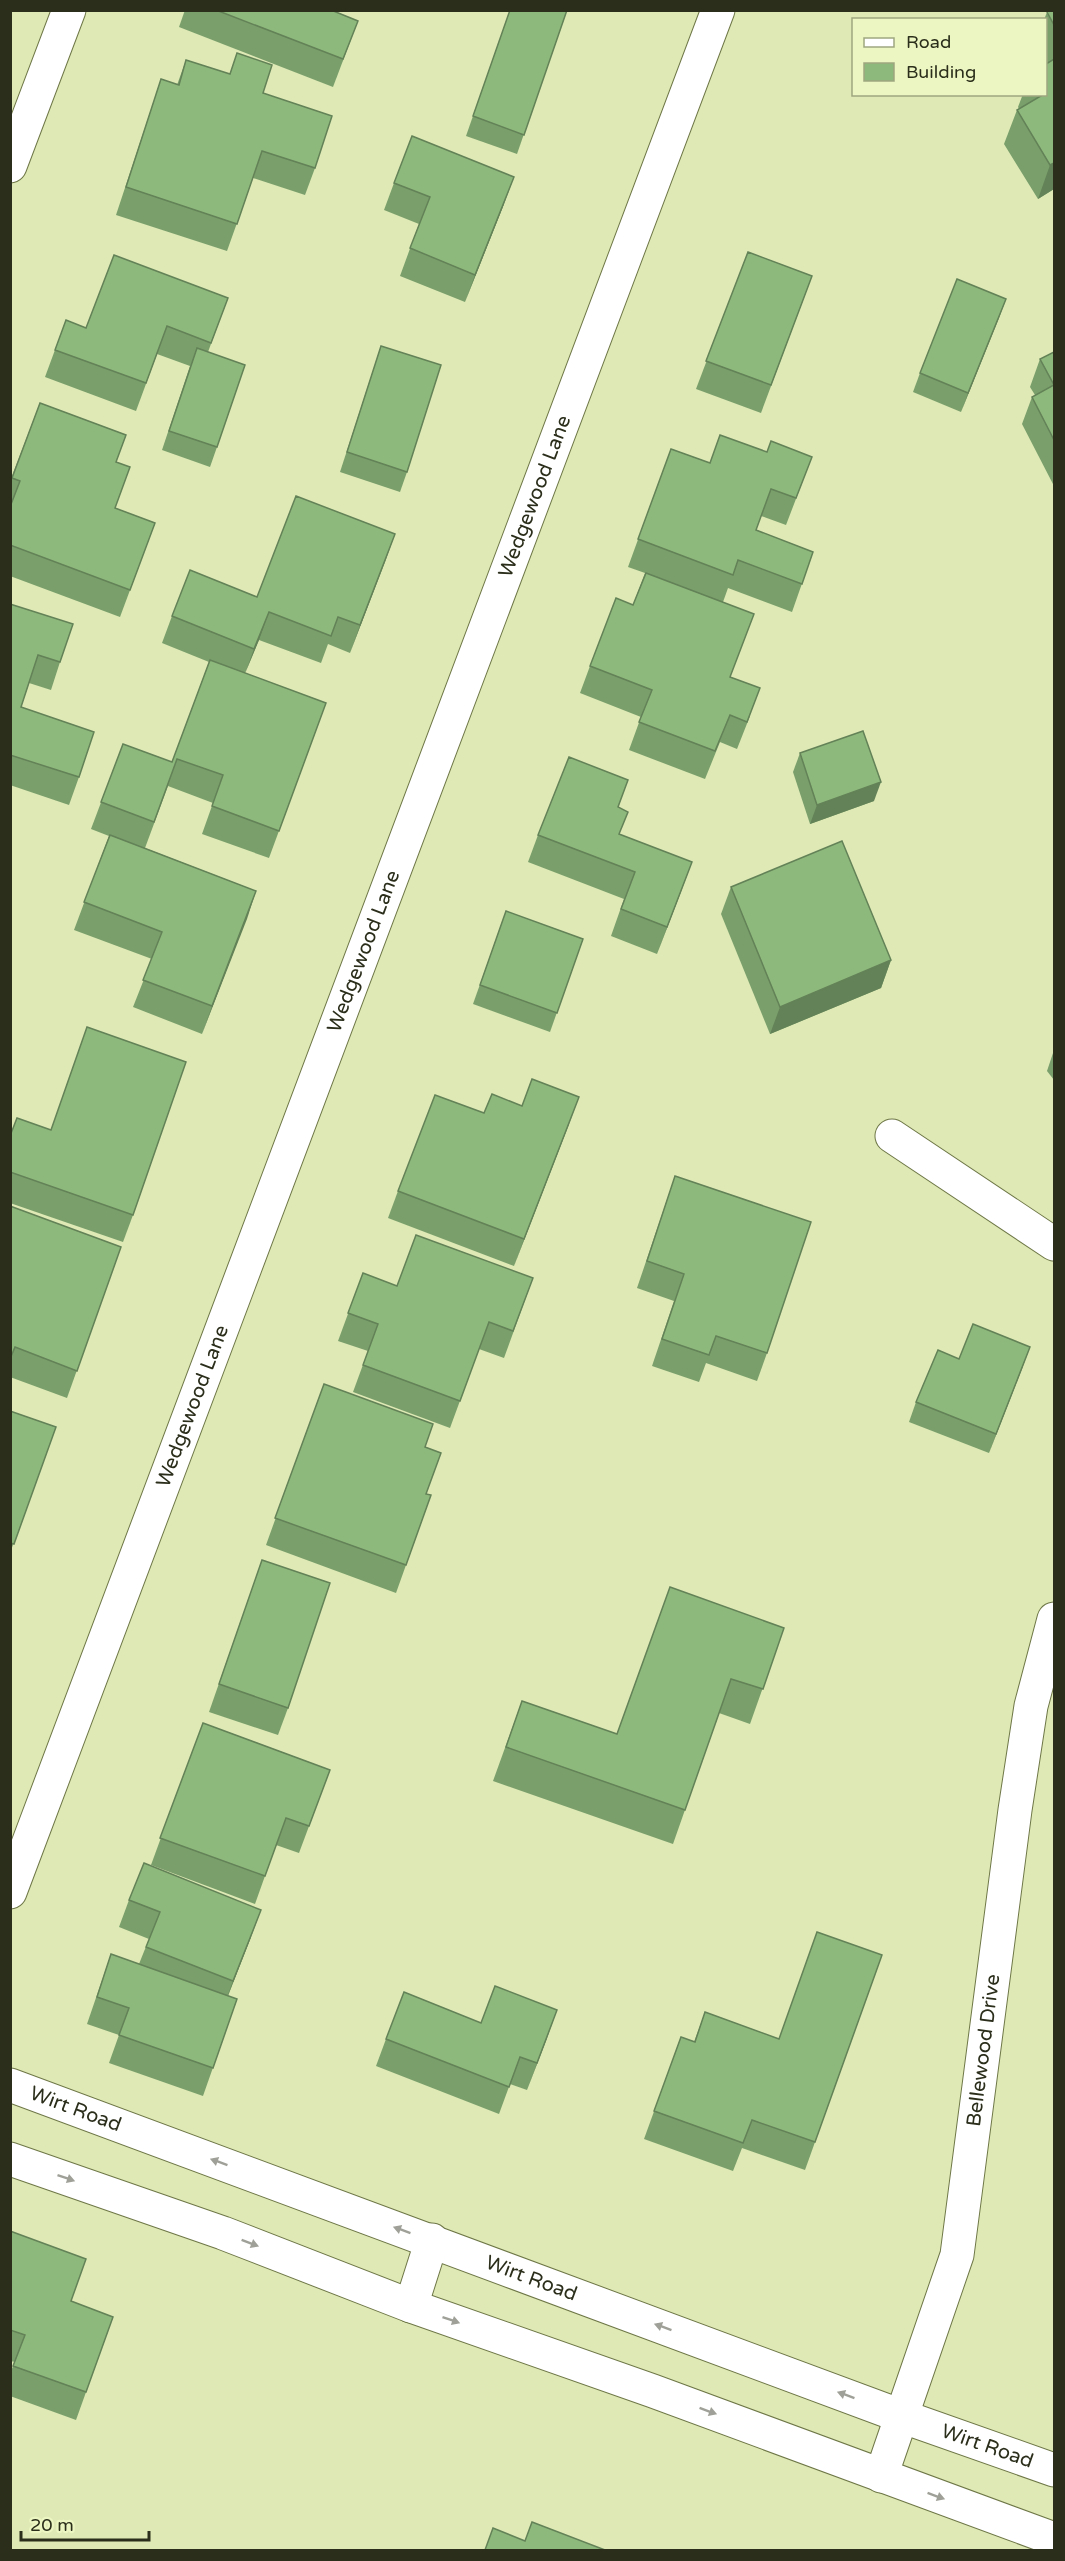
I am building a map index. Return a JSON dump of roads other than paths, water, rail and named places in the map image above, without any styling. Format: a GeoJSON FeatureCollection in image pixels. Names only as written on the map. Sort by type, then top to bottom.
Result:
{"type":"FeatureCollection","features":[{"type":"Feature","properties":{"kind":"street"},"geometry":{"type":"LineString","coordinates":[[10,166],[69,10]]}},
{"type":"Feature","properties":{"kind":"street","name":"Wedgewood Lane"},"geometry":{"type":"LineString","coordinates":[[10,1892],[718,10]]}},
{"type":"Feature","properties":{"kind":"street"},"geometry":{"type":"LineString","coordinates":[[892,1136],[1054,1244]]}},
{"type":"Feature","properties":{"kind":"street","name":"Bellewood Drive"},"geometry":{"type":"LineString","coordinates":[[881,2476],[957,2254],[1015,1810],[1031,1706],[1054,1619]]}},
{"type":"Feature","properties":{"kind":"street","name":"Wirt Road"},"geometry":{"type":"LineString","coordinates":[[10,2085],[901,2416],[1054,2470]]}},
{"type":"Feature","properties":{"kind":"street"},"geometry":{"type":"LineString","coordinates":[[10,2159],[223,2233],[411,2306],[664,2395],[1054,2539]]}},
{"type":"Feature","properties":{"kind":"street"},"geometry":{"type":"LineString","coordinates":[[411,2306],[432,2240]]}}]}
